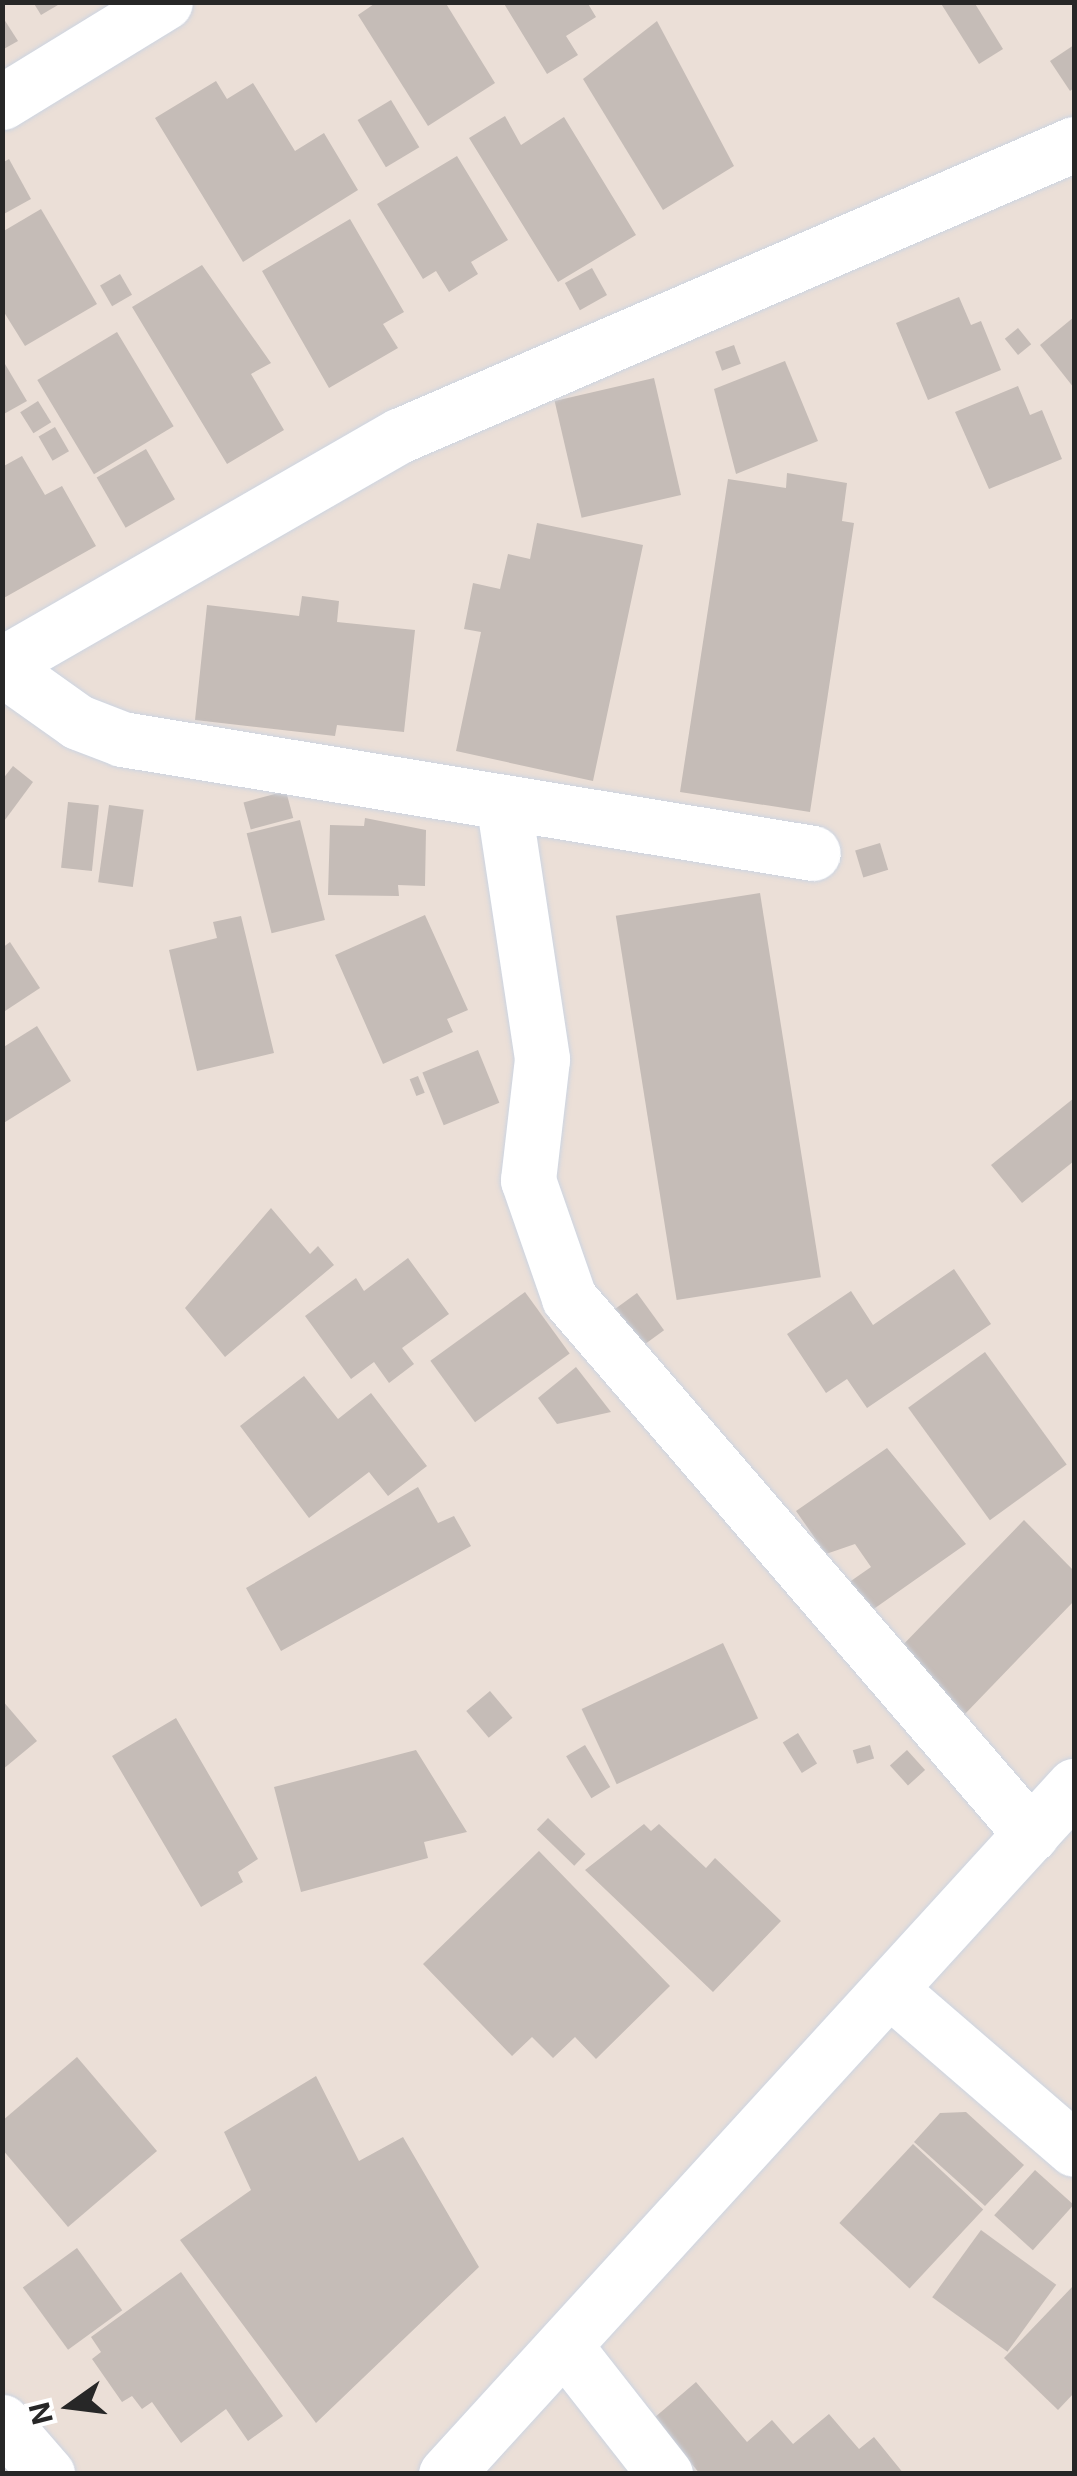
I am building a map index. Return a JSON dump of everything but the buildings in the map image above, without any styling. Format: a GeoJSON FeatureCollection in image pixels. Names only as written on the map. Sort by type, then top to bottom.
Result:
{"type":"FeatureCollection","features":[{"type":"Feature","properties":{"kind":"street"},"geometry":{"type":"LineString","coordinates":[[2,102],[165,2]]}},
{"type":"Feature","properties":{"kind":"street"},"geometry":{"type":"LineString","coordinates":[[813,853],[504,808],[122,739],[78,722],[2,666],[402,435],[1074,144]]}},
{"type":"Feature","properties":{"kind":"street"},"geometry":{"type":"LineString","coordinates":[[504,808],[542,1059],[528,1180],[569,1298],[1031,1834]]}},
{"type":"Feature","properties":{"kind":"street"},"geometry":{"type":"LineString","coordinates":[[446,2474],[567,2348],[1074,1786]]}},
{"type":"Feature","properties":{"kind":"street"},"geometry":{"type":"LineString","coordinates":[[890,1990],[1074,2149]]}},
{"type":"Feature","properties":{"kind":"street"},"geometry":{"type":"LineString","coordinates":[[567,2348],[665,2474]]}},
{"type":"Feature","properties":{"kind":"street"},"geometry":{"type":"LineString","coordinates":[[2,2422],[46,2474]]}}]}
